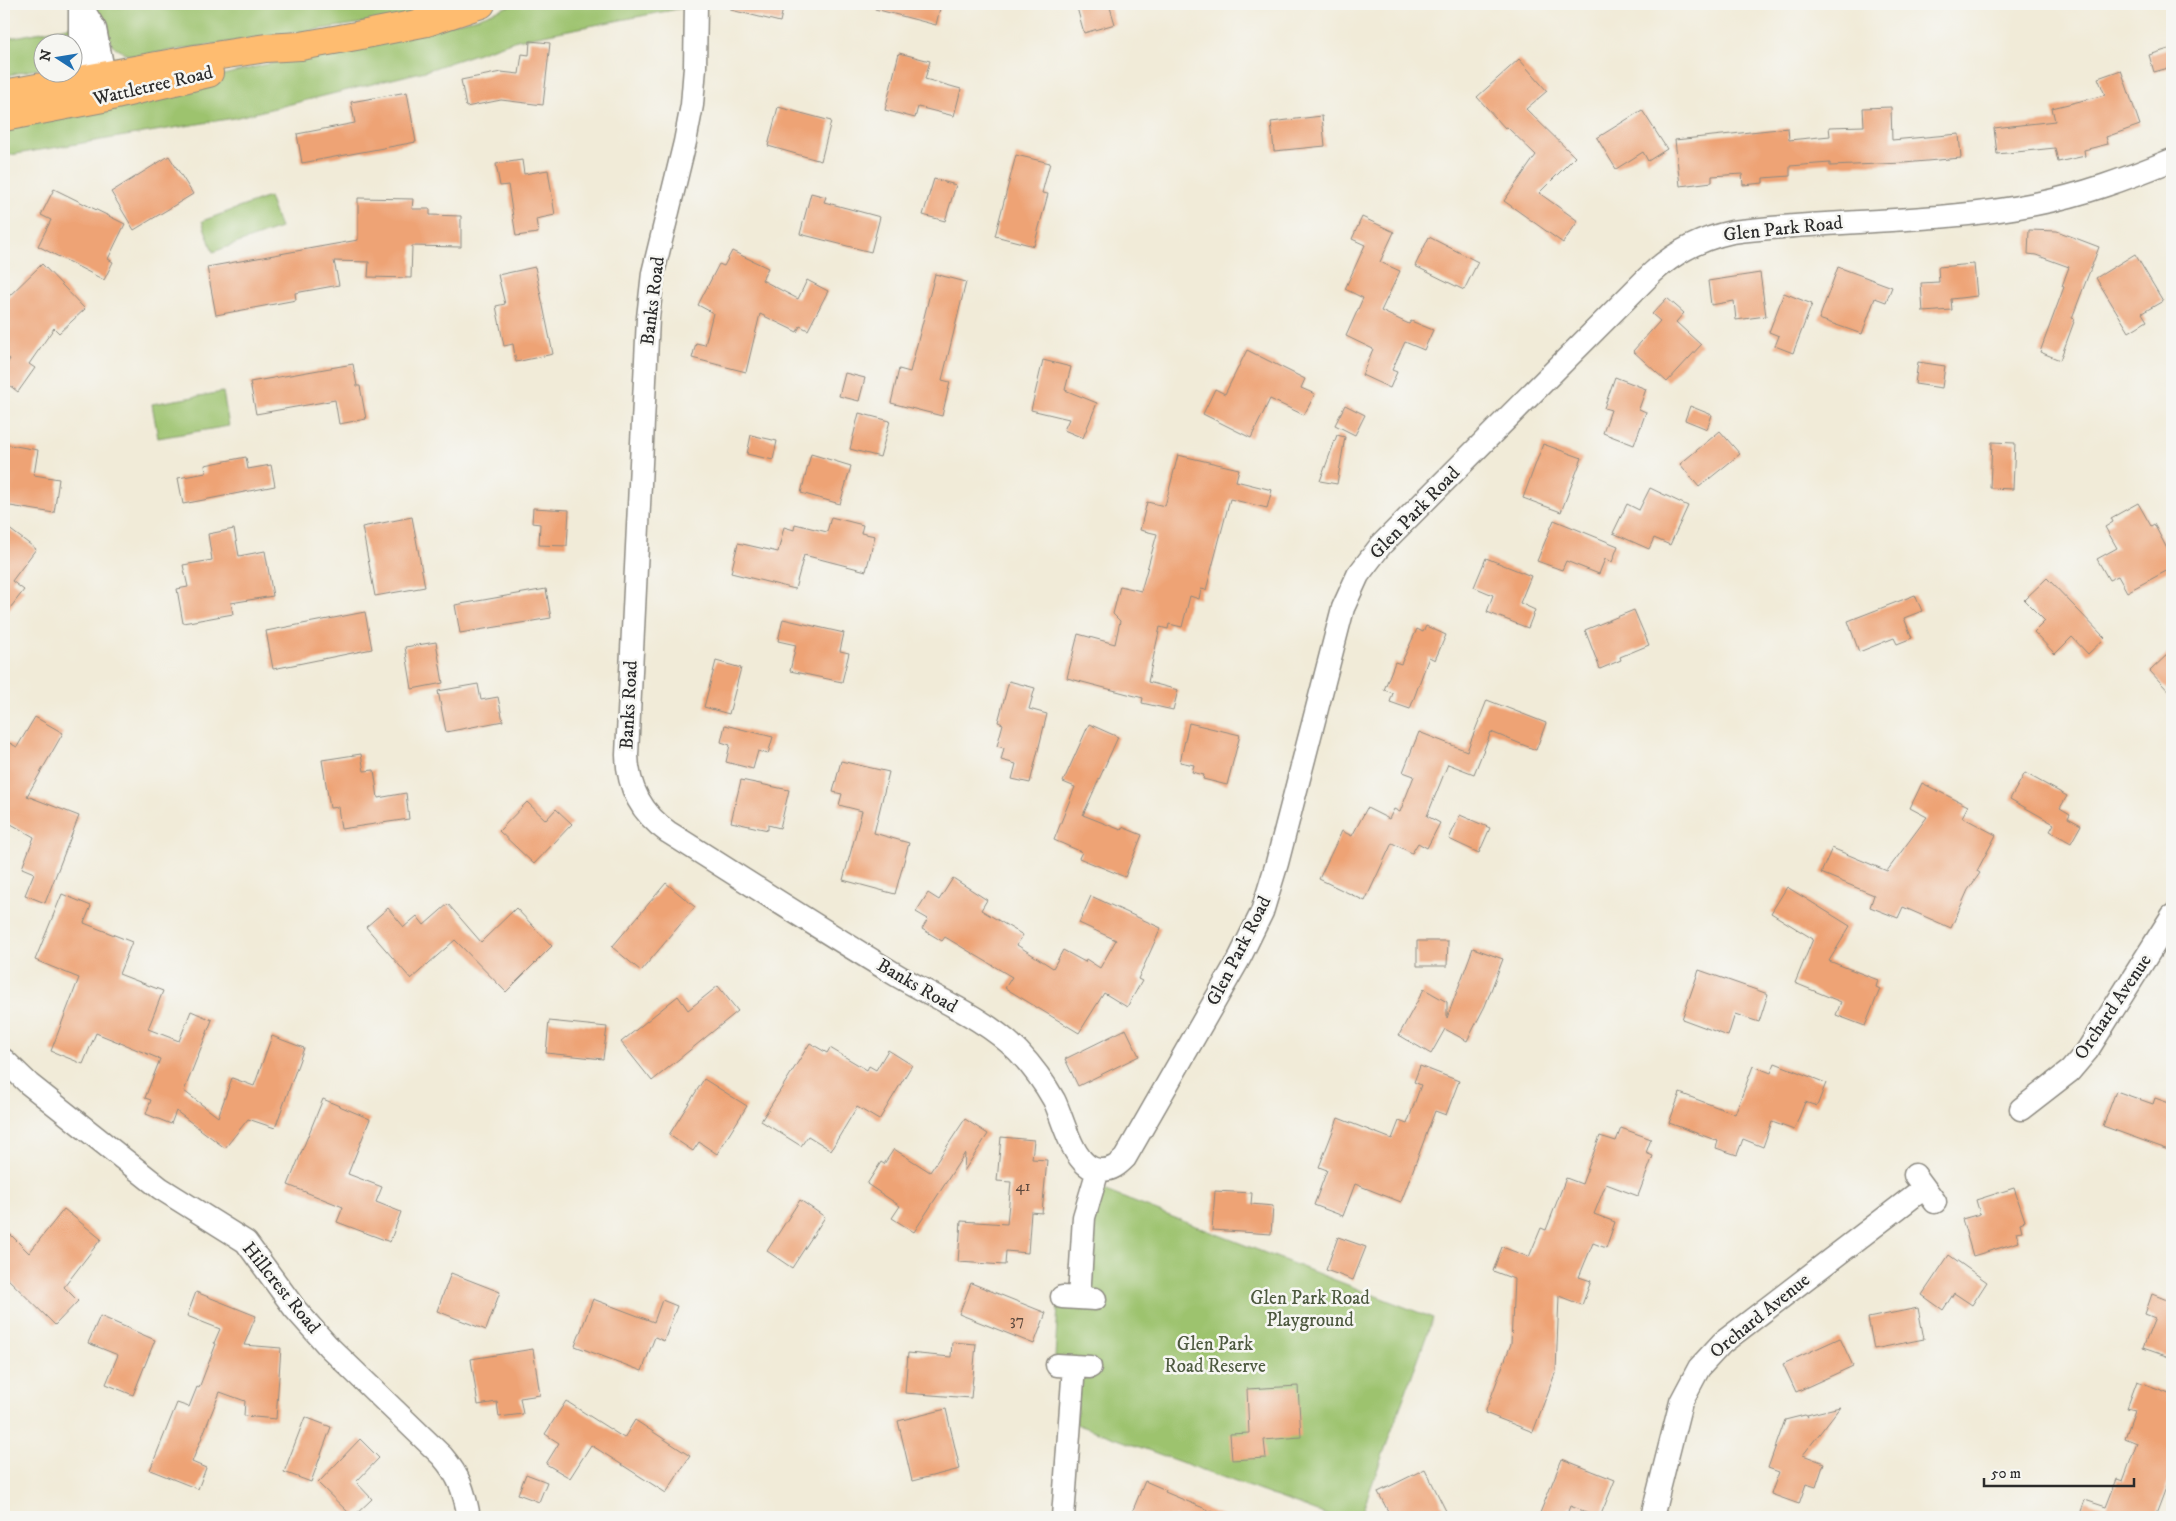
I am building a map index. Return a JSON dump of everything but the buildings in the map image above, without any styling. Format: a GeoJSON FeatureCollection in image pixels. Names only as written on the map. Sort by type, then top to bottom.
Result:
{"type":"FeatureCollection","features":[{"type":"Feature","properties":{"kind":"main road","name":"Wattletree Road"},"geometry":{"type":"LineString","coordinates":[[4,117],[98,87],[242,51],[301,46],[427,22],[481,4]]}},
{"type":"Feature","properties":{"kind":"main road","name":"Wattletree Road"},"geometry":{"type":"LineString","coordinates":[[4,94],[98,87]]}},
{"type":"Feature","properties":{"kind":"street"},"geometry":{"type":"LineString","coordinates":[[81,5],[80,34],[98,87]]}},
{"type":"Feature","properties":{"kind":"street","name":"Banks Road"},"geometry":{"type":"LineString","coordinates":[[695,5],[695,68],[689,123],[653,274],[648,318],[627,754],[629,779],[645,811],[668,832],[882,967],[976,1020],[1003,1038],[1025,1059],[1046,1086],[1060,1112],[1079,1158],[1088,1167],[1098,1170]]}},
{"type":"Feature","properties":{"kind":"street","name":"Glen Park Road"},"geometry":{"type":"LineString","coordinates":[[1098,1170],[1110,1170],[1125,1158],[1240,957],[1262,912],[1277,863],[1343,608],[1358,575],[1381,545],[1660,265],[1687,248],[1716,236],[1732,232],[1939,216],[2035,204],[2091,190],[2172,160]]}},
{"type":"Feature","properties":{"kind":"street","name":"Orchard Avenue"},"geometry":{"type":"LineString","coordinates":[[2022,1110],[2064,1076],[2088,1051],[2172,916]]}},
{"type":"Feature","properties":{"kind":"street","name":"Hillcrest Road"},"geometry":{"type":"LineString","coordinates":[[4,1060],[29,1084],[160,1188],[246,1242],[295,1309],[328,1346],[454,1469],[465,1494],[469,1517]]}},
{"type":"Feature","properties":{"kind":"street"},"geometry":{"type":"LineString","coordinates":[[1079,1298],[1084,1217],[1098,1170]]}},
{"type":"Feature","properties":{"kind":"street","name":"Orchard Avenue"},"geometry":{"type":"LineString","coordinates":[[1652,1517],[1681,1402],[1699,1368],[1728,1338],[1925,1188]]}},
{"type":"Feature","properties":{"kind":"street"},"geometry":{"type":"LineString","coordinates":[[1063,1517],[1074,1366]]}},
{"type":"Feature","properties":{"kind":"green space"},"geometry":{"type":"Polygon","coordinates":[[[94,4],[448,4],[398,18],[134,56],[124,53],[111,43],[103,30],[94,4]]]}},
{"type":"Feature","properties":{"kind":"green space"},"geometry":{"type":"Polygon","coordinates":[[[514,4],[686,4],[688,7],[517,40],[425,71],[234,118],[4,156],[4,124],[145,94],[305,55],[474,19],[514,4]]]}},
{"type":"Feature","properties":{"kind":"green space"},"geometry":{"type":"Polygon","coordinates":[[[73,26],[72,32],[41,32],[73,26]]]}},
{"type":"Feature","properties":{"kind":"green space"},"geometry":{"type":"Polygon","coordinates":[[[32,34],[32,70],[4,76],[4,39],[32,34]]]}},
{"type":"Feature","properties":{"kind":"green space"},"geometry":{"type":"Polygon","coordinates":[[[269,197],[280,228],[213,252],[202,221],[269,197]]]}},
{"type":"Feature","properties":{"kind":"green space"},"geometry":{"type":"Polygon","coordinates":[[[223,392],[229,426],[158,438],[152,404],[223,392]]]}},
{"type":"Feature","properties":{"kind":"green space","name":"Glen Park Road Reserve"},"geometry":{"type":"Polygon","coordinates":[[[1103,1190],[1433,1318],[1360,1517],[1332,1517],[1076,1424],[1079,1382],[1055,1357],[1058,1306],[1090,1288],[1090,1227],[1103,1190]]]}},
{"type":"Feature","properties":{"kind":"park label","name":"Glen Park Road Playground"},"geometry":{"type":"Point","coordinates":[1310,1309]}}]}
